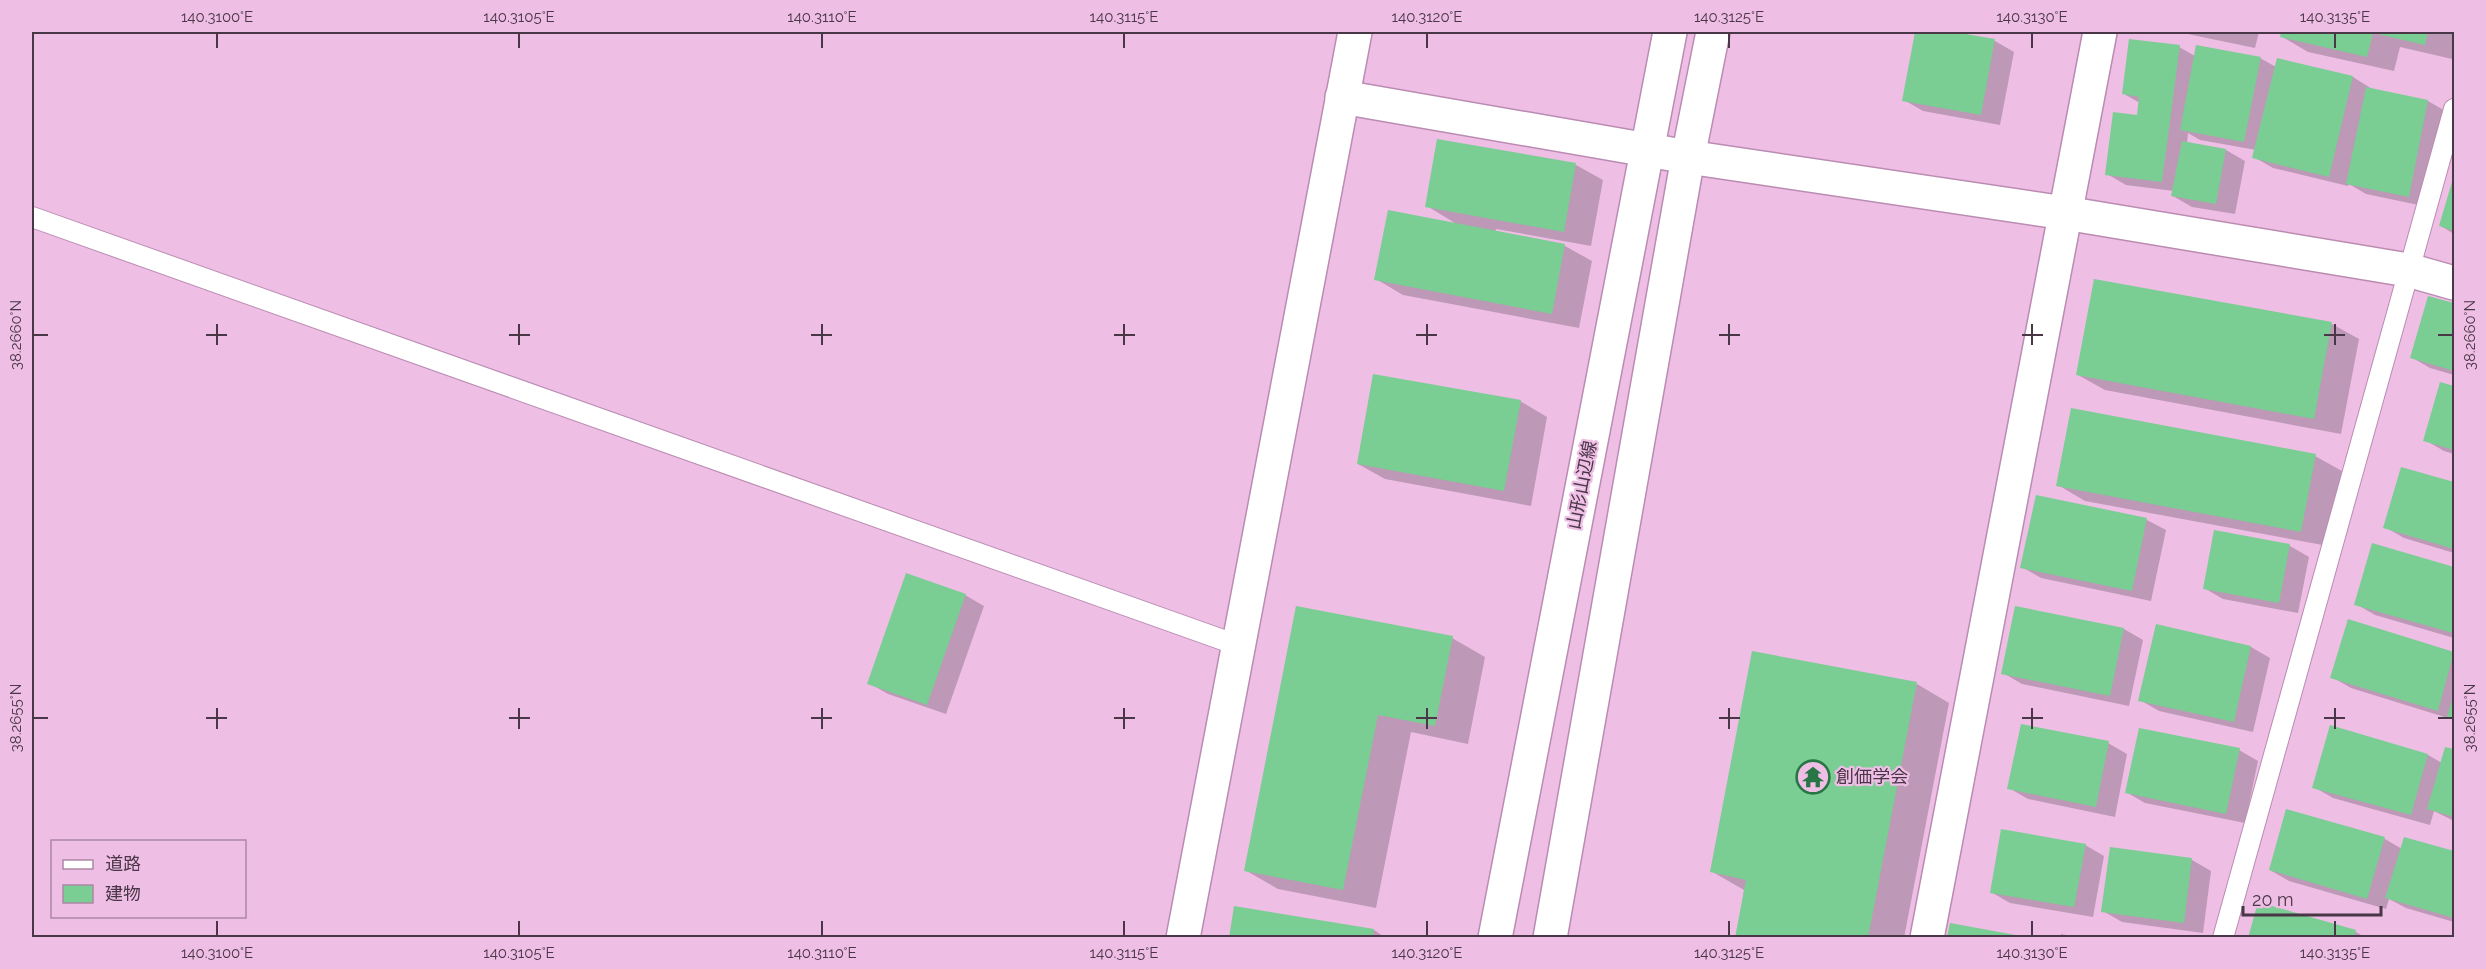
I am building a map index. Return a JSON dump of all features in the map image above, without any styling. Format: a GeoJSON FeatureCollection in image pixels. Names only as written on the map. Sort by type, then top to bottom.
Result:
{"type":"FeatureCollection","features":[{"type":"Feature","properties":{"kind":"street"},"geometry":{"type":"LineString","coordinates":[[1183,938],[1355,32]]}},
{"type":"Feature","properties":{"kind":"street","name":"山形山辺線"},"geometry":{"type":"LineString","coordinates":[[1495,938],[1670,32]]}},
{"type":"Feature","properties":{"kind":"street"},"geometry":{"type":"LineString","coordinates":[[1550,938],[1688,157],[1713,32]]}},
{"type":"Feature","properties":{"kind":"street"},"geometry":{"type":"LineString","coordinates":[[1927,938],[2100,32]]}},
{"type":"Feature","properties":{"kind":"street"},"geometry":{"type":"LineString","coordinates":[[1342,98],[1688,157],[2065,213],[2409,270],[2454,283]]}},
{"type":"Feature","properties":{"kind":"lane"},"geometry":{"type":"LineString","coordinates":[[2223,938],[2454,109]]}},
{"type":"Feature","properties":{"kind":"lane"},"geometry":{"type":"LineString","coordinates":[[32,217],[1240,646]]}},
{"type":"Feature","properties":{"kind":"building"},"geometry":{"type":"Polygon","coordinates":[[[1915,32],[1954,32],[1995,39],[1981,115],[1902,101],[1915,32]]]}},
{"type":"Feature","properties":{"kind":"building"},"geometry":{"type":"Polygon","coordinates":[[[2281,32],[2428,32],[2425,45],[2373,33],[2367,57],[2280,37],[2281,32]]]}},
{"type":"Feature","properties":{"kind":"building"},"geometry":{"type":"Polygon","coordinates":[[[2129,39],[2180,45],[2162,182],[2105,175],[2113,112],[2137,115],[2139,97],[2122,94],[2129,39]]]}},
{"type":"Feature","properties":{"kind":"building"},"geometry":{"type":"Polygon","coordinates":[[[2196,45],[2261,57],[2244,142],[2180,130],[2196,45]]]}},
{"type":"Feature","properties":{"kind":"building"},"geometry":{"type":"Polygon","coordinates":[[[2277,58],[2353,76],[2329,177],[2252,158],[2277,58]]]}},
{"type":"Feature","properties":{"kind":"building"},"geometry":{"type":"Polygon","coordinates":[[[2366,87],[2428,100],[2409,197],[2346,184],[2366,87]]]}},
{"type":"Feature","properties":{"kind":"building"},"geometry":{"type":"Polygon","coordinates":[[[1437,139],[1576,163],[1564,232],[1425,207],[1437,139]]]}},
{"type":"Feature","properties":{"kind":"building"},"geometry":{"type":"Polygon","coordinates":[[[2182,141],[2226,149],[2216,204],[2171,196],[2182,141]]]}},
{"type":"Feature","properties":{"kind":"building"},"geometry":{"type":"Polygon","coordinates":[[[2454,175],[2454,231],[2439,226],[2454,175]]]}},
{"type":"Feature","properties":{"kind":"building"},"geometry":{"type":"Polygon","coordinates":[[[1388,210],[1565,244],[1552,314],[1374,280],[1388,210]]]}},
{"type":"Feature","properties":{"kind":"building"},"geometry":{"type":"Polygon","coordinates":[[[2094,279],[2332,322],[2314,419],[2076,375],[2094,279]]]}},
{"type":"Feature","properties":{"kind":"building"},"geometry":{"type":"Polygon","coordinates":[[[2428,296],[2454,303],[2454,371],[2410,358],[2428,296]]]}},
{"type":"Feature","properties":{"kind":"building"},"geometry":{"type":"Polygon","coordinates":[[[1373,374],[1521,400],[1504,491],[1357,464],[1373,374]]]}},
{"type":"Feature","properties":{"kind":"building"},"geometry":{"type":"Polygon","coordinates":[[[2440,382],[2454,386],[2454,450],[2423,441],[2440,382]]]}},
{"type":"Feature","properties":{"kind":"building"},"geometry":{"type":"Polygon","coordinates":[[[2071,408],[2316,454],[2301,532],[2056,486],[2071,408]]]}},
{"type":"Feature","properties":{"kind":"building"},"geometry":{"type":"Polygon","coordinates":[[[2401,467],[2454,482],[2454,549],[2383,528],[2401,467]]]}},
{"type":"Feature","properties":{"kind":"building"},"geometry":{"type":"Polygon","coordinates":[[[2036,495],[2147,518],[2132,591],[2020,568],[2036,495]]]}},
{"type":"Feature","properties":{"kind":"building"},"geometry":{"type":"Polygon","coordinates":[[[2214,530],[2290,544],[2279,603],[2203,589],[2214,530]]]}},
{"type":"Feature","properties":{"kind":"building"},"geometry":{"type":"Polygon","coordinates":[[[2372,543],[2454,567],[2453,633],[2354,605],[2372,543]]]}},
{"type":"Feature","properties":{"kind":"building"},"geometry":{"type":"Polygon","coordinates":[[[906,573],[966,594],[927,705],[867,684],[906,573]]]}},
{"type":"Feature","properties":{"kind":"building"},"geometry":{"type":"Polygon","coordinates":[[[1296,606],[1453,636],[1435,726],[1378,715],[1343,890],[1244,871],[1296,606]]]}},
{"type":"Feature","properties":{"kind":"building"},"geometry":{"type":"Polygon","coordinates":[[[2015,606],[2124,628],[2110,696],[2001,674],[2015,606]]]}},
{"type":"Feature","properties":{"kind":"building"},"geometry":{"type":"Polygon","coordinates":[[[2348,619],[2454,652],[2438,711],[2330,678],[2348,619]]]}},
{"type":"Feature","properties":{"kind":"building"},"geometry":{"type":"Polygon","coordinates":[[[2156,624],[2251,646],[2234,722],[2138,701],[2156,624]]]}},
{"type":"Feature","properties":{"kind":"building","name":"創価学会"},"geometry":{"type":"Polygon","coordinates":[[[1752,651],[1917,682],[1868,938],[1735,938],[1746,880],[1710,872],[1752,651]]]}},
{"type":"Feature","properties":{"kind":"building"},"geometry":{"type":"Polygon","coordinates":[[[2454,693],[2454,719],[2447,717],[2454,693]]]}},
{"type":"Feature","properties":{"kind":"building"},"geometry":{"type":"Polygon","coordinates":[[[2021,724],[2109,741],[2096,807],[2007,789],[2021,724]]]}},
{"type":"Feature","properties":{"kind":"building"},"geometry":{"type":"Polygon","coordinates":[[[2330,725],[2428,754],[2411,815],[2312,788],[2330,725]]]}},
{"type":"Feature","properties":{"kind":"building"},"geometry":{"type":"Polygon","coordinates":[[[2139,728],[2240,748],[2226,814],[2125,793],[2139,728]]]}},
{"type":"Feature","properties":{"kind":"building"},"geometry":{"type":"Polygon","coordinates":[[[2445,747],[2454,749],[2454,817],[2427,809],[2445,747]]]}},
{"type":"Feature","properties":{"kind":"building"},"geometry":{"type":"Polygon","coordinates":[[[2286,809],[2385,837],[2367,899],[2269,870],[2286,809]]]}},
{"type":"Feature","properties":{"kind":"building"},"geometry":{"type":"Polygon","coordinates":[[[2001,829],[2086,844],[2074,907],[1990,893],[2001,829]]]}},
{"type":"Feature","properties":{"kind":"building"},"geometry":{"type":"Polygon","coordinates":[[[2404,837],[2454,851],[2454,918],[2385,898],[2404,837]]]}},
{"type":"Feature","properties":{"kind":"building"},"geometry":{"type":"Polygon","coordinates":[[[2110,847],[2192,858],[2184,923],[2101,912],[2110,847]]]}},
{"type":"Feature","properties":{"kind":"building"},"geometry":{"type":"Polygon","coordinates":[[[2258,902],[2356,930],[2354,938],[2248,938],[2258,902]]]}},
{"type":"Feature","properties":{"kind":"building"},"geometry":{"type":"Polygon","coordinates":[[[1234,906],[1374,929],[1373,938],[1229,938],[1234,906]]]}},
{"type":"Feature","properties":{"kind":"building"},"geometry":{"type":"Polygon","coordinates":[[[1950,923],[2021,936],[2021,938],[1947,938],[1950,923]]]}},
{"type":"Feature","properties":{"kind":"place","name":"創価学会"},"geometry":{"type":"Point","coordinates":[1813,777]}}]}
